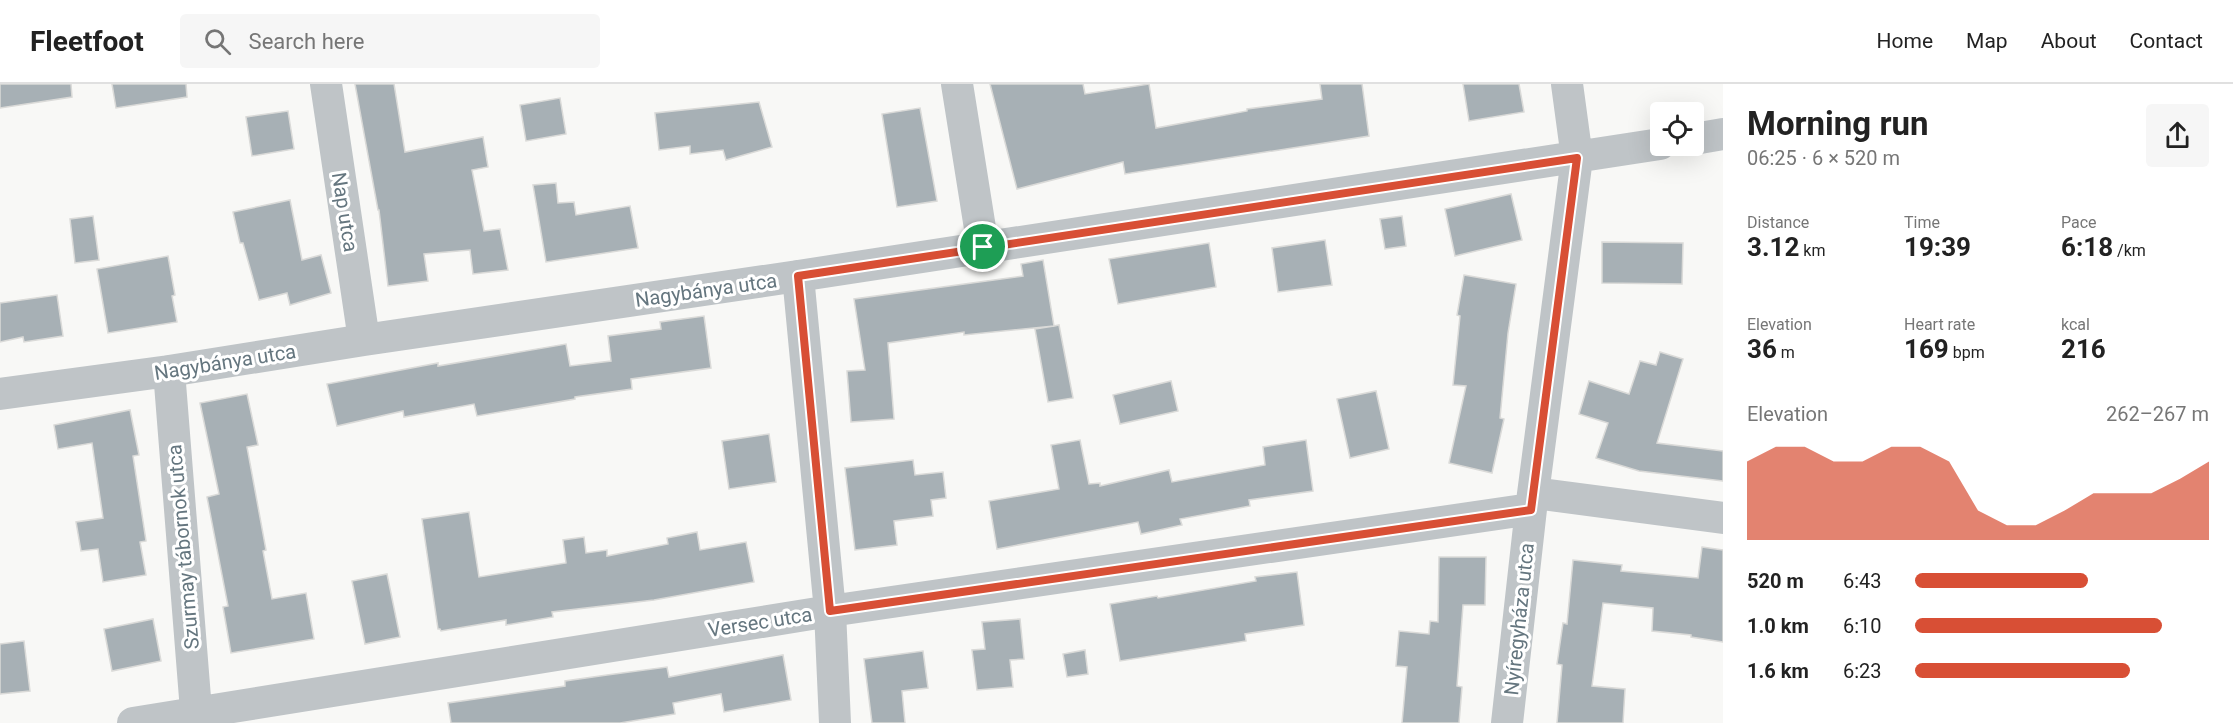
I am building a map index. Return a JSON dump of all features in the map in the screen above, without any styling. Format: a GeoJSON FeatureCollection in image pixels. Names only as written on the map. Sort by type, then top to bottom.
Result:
{"type":"FeatureCollection","features":[{"type":"Feature","properties":{"kind":"street","name":"Nap utca"},"geometry":{"type":"LineString","coordinates":[[326,84],[364,340]]}},
{"type":"Feature","properties":{"kind":"street"},"geometry":{"type":"LineString","coordinates":[[957,84],[983,247]]}},
{"type":"Feature","properties":{"kind":"street","name":"Nyíregyháza utca"},"geometry":{"type":"LineString","coordinates":[[1507,723],[1532,501],[1577,158],[1567,84]]}},
{"type":"Feature","properties":{"kind":"street"},"geometry":{"type":"LineString","coordinates":[[1704,137],[1723,134]]}},
{"type":"Feature","properties":{"kind":"street","name":"Nagybánya utca"},"geometry":{"type":"LineString","coordinates":[[0,394],[169,372],[364,340],[1650,146]]}},
{"type":"Feature","properties":{"kind":"street"},"geometry":{"type":"LineString","coordinates":[[798,276],[830,611],[835,723]]}},
{"type":"Feature","properties":{"kind":"street","name":"Szurmay tábornok utca"},"geometry":{"type":"LineString","coordinates":[[169,372],[197,718]]}},
{"type":"Feature","properties":{"kind":"street","name":"Versec utca"},"geometry":{"type":"LineString","coordinates":[[133,723],[197,718],[830,611],[1532,501],[1723,518]]}},
{"type":"Feature","properties":{"kind":"building"},"geometry":{"type":"Polygon","coordinates":[[[0,84],[71,84],[72,97],[0,108],[0,84]]]}},
{"type":"Feature","properties":{"kind":"building"},"geometry":{"type":"Polygon","coordinates":[[[112,84],[186,84],[187,97],[116,108],[112,84]]]}},
{"type":"Feature","properties":{"kind":"building"},"geometry":{"type":"Polygon","coordinates":[[[355,84],[394,84],[405,152],[483,137],[488,167],[472,170],[484,231],[500,229],[508,270],[473,274],[470,250],[424,254],[428,281],[388,286],[379,210],[355,84]]]}},
{"type":"Feature","properties":{"kind":"building"},"geometry":{"type":"Polygon","coordinates":[[[990,84],[1083,84],[1085,94],[1149,84],[1156,128],[1247,111],[1247,109],[1322,99],[1320,84],[1362,84],[1369,136],[1125,174],[1123,162],[1017,189],[990,84]]]}},
{"type":"Feature","properties":{"kind":"building"},"geometry":{"type":"Polygon","coordinates":[[[1463,84],[1519,84],[1524,112],[1469,121],[1463,84]]]}},
{"type":"Feature","properties":{"kind":"building"},"geometry":{"type":"Polygon","coordinates":[[[560,98],[566,134],[526,141],[520,105],[560,98]]]}},
{"type":"Feature","properties":{"kind":"building"},"geometry":{"type":"Polygon","coordinates":[[[759,102],[772,147],[726,160],[723,150],[690,154],[690,146],[659,150],[655,113],[759,102]]]}},
{"type":"Feature","properties":{"kind":"building"},"geometry":{"type":"Polygon","coordinates":[[[920,108],[937,201],[897,207],[882,114],[920,108]]]}},
{"type":"Feature","properties":{"kind":"building"},"geometry":{"type":"Polygon","coordinates":[[[288,111],[294,149],[252,156],[246,117],[288,111]]]}},
{"type":"Feature","properties":{"kind":"building"},"geometry":{"type":"Polygon","coordinates":[[[556,183],[558,203],[574,202],[576,215],[630,206],[638,248],[546,262],[533,185],[556,183]]]}},
{"type":"Feature","properties":{"kind":"building"},"geometry":{"type":"Polygon","coordinates":[[[1511,194],[1522,240],[1455,256],[1445,209],[1511,194]]]}},
{"type":"Feature","properties":{"kind":"building"},"geometry":{"type":"Polygon","coordinates":[[[290,200],[302,260],[321,255],[331,293],[290,305],[287,293],[259,300],[243,243],[240,243],[233,212],[290,200]]]}},
{"type":"Feature","properties":{"kind":"building"},"geometry":{"type":"Polygon","coordinates":[[[93,216],[99,260],[75,263],[70,219],[93,216]]]}},
{"type":"Feature","properties":{"kind":"building"},"geometry":{"type":"Polygon","coordinates":[[[1402,216],[1406,246],[1385,249],[1380,219],[1402,216]]]}},
{"type":"Feature","properties":{"kind":"building"},"geometry":{"type":"Polygon","coordinates":[[[1325,240],[1332,285],[1278,292],[1272,248],[1325,240]]]}},
{"type":"Feature","properties":{"kind":"building"},"geometry":{"type":"Polygon","coordinates":[[[1602,242],[1683,243],[1682,284],[1602,283],[1602,242]]]}},
{"type":"Feature","properties":{"kind":"building"},"geometry":{"type":"Polygon","coordinates":[[[1209,243],[1216,287],[1118,304],[1109,259],[1209,243]]]}},
{"type":"Feature","properties":{"kind":"building"},"geometry":{"type":"Polygon","coordinates":[[[168,256],[177,322],[108,333],[97,269],[168,256]]]}},
{"type":"Feature","properties":{"kind":"building"},"geometry":{"type":"Polygon","coordinates":[[[1043,260],[1054,326],[964,335],[964,332],[888,343],[894,419],[851,422],[847,371],[865,370],[854,299],[1023,276],[1021,264],[1043,260]]]}},
{"type":"Feature","properties":{"kind":"building"},"geometry":{"type":"Polygon","coordinates":[[[1464,275],[1516,284],[1508,333],[1500,418],[1504,419],[1492,473],[1449,463],[1466,386],[1453,385],[1460,316],[1457,315],[1464,275]]]}},
{"type":"Feature","properties":{"kind":"building"},"geometry":{"type":"Polygon","coordinates":[[[57,295],[63,336],[24,342],[23,337],[0,342],[0,303],[57,295]]]}},
{"type":"Feature","properties":{"kind":"building"},"geometry":{"type":"Polygon","coordinates":[[[704,316],[711,368],[631,379],[632,389],[575,397],[575,399],[477,416],[474,404],[404,417],[403,411],[337,426],[327,384],[438,363],[438,366],[566,344],[570,366],[611,361],[608,336],[661,329],[660,322],[704,316]]]}},
{"type":"Feature","properties":{"kind":"building"},"geometry":{"type":"Polygon","coordinates":[[[1059,325],[1073,398],[1048,402],[1035,329],[1059,325]]]}},
{"type":"Feature","properties":{"kind":"building"},"geometry":{"type":"Polygon","coordinates":[[[1660,352],[1683,359],[1657,443],[1723,451],[1723,481],[1639,471],[1596,458],[1608,423],[1579,414],[1589,381],[1629,394],[1640,361],[1656,365],[1660,352]]]}},
{"type":"Feature","properties":{"kind":"building"},"geometry":{"type":"Polygon","coordinates":[[[1171,381],[1178,411],[1120,424],[1113,395],[1171,381]]]}},
{"type":"Feature","properties":{"kind":"building"},"geometry":{"type":"Polygon","coordinates":[[[1376,391],[1389,449],[1350,458],[1337,399],[1376,391]]]}},
{"type":"Feature","properties":{"kind":"building"},"geometry":{"type":"Polygon","coordinates":[[[247,394],[258,445],[247,447],[266,550],[263,551],[272,599],[306,593],[314,639],[231,653],[223,607],[228,606],[207,497],[219,494],[200,403],[247,394]]]}},
{"type":"Feature","properties":{"kind":"building"},"geometry":{"type":"Polygon","coordinates":[[[130,410],[139,455],[133,456],[146,541],[140,542],[146,575],[103,582],[98,549],[81,551],[76,522],[103,518],[92,443],[58,449],[54,425],[130,410]]]}},
{"type":"Feature","properties":{"kind":"building"},"geometry":{"type":"Polygon","coordinates":[[[769,434],[776,482],[729,489],[722,441],[769,434]]]}},
{"type":"Feature","properties":{"kind":"building"},"geometry":{"type":"Polygon","coordinates":[[[1080,440],[1089,484],[1100,483],[1100,486],[1169,470],[1172,482],[1265,465],[1263,447],[1306,440],[1313,491],[1249,500],[1250,506],[1180,519],[1182,525],[1141,534],[1138,522],[997,549],[989,501],[1059,489],[1051,445],[1080,440]]]}},
{"type":"Feature","properties":{"kind":"building"},"geometry":{"type":"Polygon","coordinates":[[[913,460],[915,475],[943,472],[946,498],[931,500],[933,516],[894,521],[897,545],[855,550],[845,468],[913,460]]]}},
{"type":"Feature","properties":{"kind":"building"},"geometry":{"type":"Polygon","coordinates":[[[469,512],[479,577],[566,563],[563,540],[584,537],[586,553],[607,550],[607,556],[668,544],[667,538],[697,532],[700,550],[746,542],[754,582],[654,600],[552,612],[553,617],[506,625],[506,620],[441,631],[438,629],[422,519],[469,512]]]}},
{"type":"Feature","properties":{"kind":"building"},"geometry":{"type":"Polygon","coordinates":[[[1702,547],[1723,550],[1723,642],[1691,637],[1691,635],[1652,631],[1653,608],[1603,603],[1592,686],[1625,689],[1623,723],[1557,723],[1562,665],[1557,664],[1563,623],[1567,624],[1573,560],[1622,565],[1621,571],[1698,578],[1702,547]]]}},
{"type":"Feature","properties":{"kind":"building"},"geometry":{"type":"Polygon","coordinates":[[[1439,557],[1486,557],[1485,605],[1463,605],[1457,686],[1462,687],[1459,723],[1402,723],[1407,667],[1396,666],[1399,631],[1429,634],[1430,621],[1438,622],[1439,557]]]}},
{"type":"Feature","properties":{"kind":"building"},"geometry":{"type":"Polygon","coordinates":[[[1297,572],[1304,625],[1245,634],[1246,641],[1120,661],[1110,604],[1157,596],[1158,598],[1256,581],[1255,577],[1297,572]]]}},
{"type":"Feature","properties":{"kind":"building"},"geometry":{"type":"Polygon","coordinates":[[[387,574],[400,637],[365,644],[352,581],[387,574]]]}},
{"type":"Feature","properties":{"kind":"building"},"geometry":{"type":"Polygon","coordinates":[[[153,619],[161,661],[112,671],[104,629],[153,619]]]}},
{"type":"Feature","properties":{"kind":"building"},"geometry":{"type":"Polygon","coordinates":[[[1020,619],[1024,659],[1010,660],[1013,687],[977,690],[972,650],[985,649],[982,622],[1020,619]]]}},
{"type":"Feature","properties":{"kind":"building"},"geometry":{"type":"Polygon","coordinates":[[[24,641],[30,691],[0,694],[0,644],[24,641]]]}},
{"type":"Feature","properties":{"kind":"building"},"geometry":{"type":"Polygon","coordinates":[[[1085,650],[1088,674],[1067,677],[1063,654],[1085,650]]]}},
{"type":"Feature","properties":{"kind":"building"},"geometry":{"type":"Polygon","coordinates":[[[923,651],[928,688],[902,691],[905,723],[872,723],[864,659],[923,651]]]}},
{"type":"Feature","properties":{"kind":"building"},"geometry":{"type":"Polygon","coordinates":[[[783,655],[791,700],[724,712],[721,694],[673,703],[675,714],[620,723],[451,723],[448,703],[565,686],[565,681],[667,667],[669,677],[783,655]]]}},
{"type":"Feature","properties":{"kind":"route"},"geometry":{"type":"LineString","coordinates":[[1577,158],[1531,510],[830,611],[798,276],[983,247],[1577,158]]}}]}
